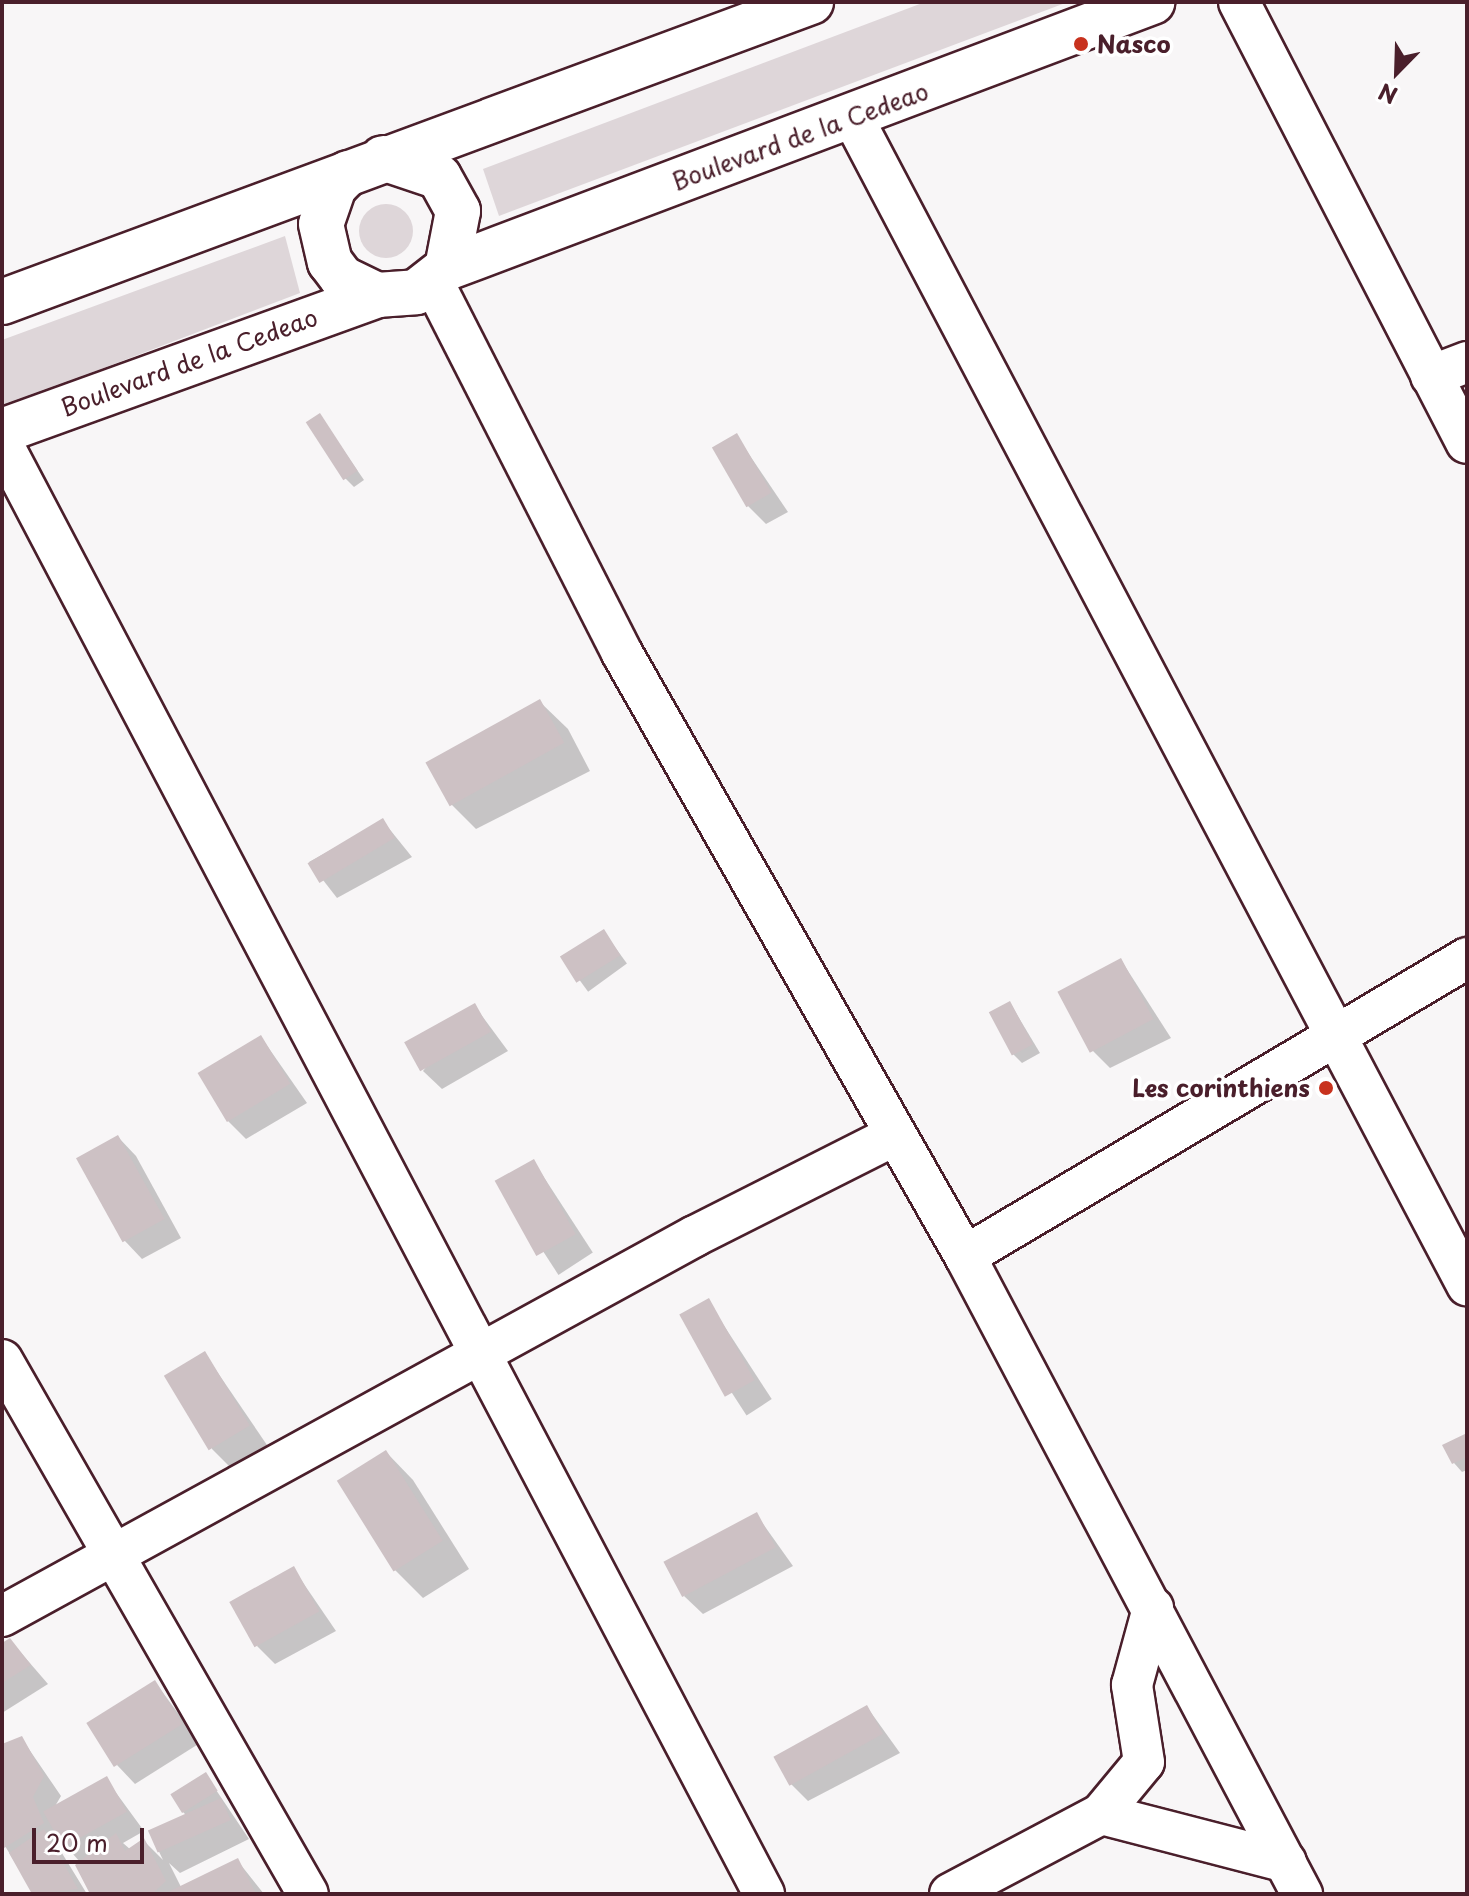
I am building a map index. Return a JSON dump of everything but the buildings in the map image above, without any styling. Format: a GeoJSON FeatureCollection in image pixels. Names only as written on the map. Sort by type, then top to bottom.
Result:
{"type":"FeatureCollection","features":[{"type":"Feature","properties":{"kind":"main road"},"geometry":{"type":"LineString","coordinates":[[2,302],[811,2]]}},
{"type":"Feature","properties":{"kind":"main road","name":"Boulevard de la Cedeao"},"geometry":{"type":"LineString","coordinates":[[2,431],[377,295],[416,292],[440,275],[1152,2]]}},
{"type":"Feature","properties":{"kind":"main road"},"geometry":{"type":"LineString","coordinates":[[377,295],[342,278],[323,244],[325,204],[366,166],[422,166],[451,193],[460,231],[440,275]]}},
{"type":"Feature","properties":{"kind":"street"},"geometry":{"type":"LineString","coordinates":[[1239,2],[1449,369],[1467,443]]}},
{"type":"Feature","properties":{"kind":"street"},"geometry":{"type":"LineString","coordinates":[[853,118],[1333,1038],[1467,1285]]}},
{"type":"Feature","properties":{"kind":"street"},"geometry":{"type":"LineString","coordinates":[[440,275],[622,653],[891,1137],[965,1256],[1294,1878]]}},
{"type":"Feature","properties":{"kind":"street"},"geometry":{"type":"LineString","coordinates":[[2,443],[764,1894]]}},
{"type":"Feature","properties":{"kind":"street"},"geometry":{"type":"LineString","coordinates":[[965,1256],[1467,958]]}},
{"type":"Feature","properties":{"kind":"street"},"geometry":{"type":"LineString","coordinates":[[2,1616],[891,1137]]}},
{"type":"Feature","properties":{"kind":"street"},"geometry":{"type":"LineString","coordinates":[[2,1360],[118,1555],[308,1894]]}},
{"type":"Feature","properties":{"kind":"street"},"geometry":{"type":"LineString","coordinates":[[950,1894],[1101,1814],[1144,1762],[1132,1685],[1153,1608]]}},
{"type":"Feature","properties":{"kind":"street"},"geometry":{"type":"LineString","coordinates":[[1101,1814],[1294,1878]]}},
{"type":"Feature","properties":{"kind":"shaded area"},"geometry":{"type":"Polygon","coordinates":[[[925,2],[1068,2],[499,216],[483,169],[925,2]]]}},
{"type":"Feature","properties":{"kind":"shaded area"},"geometry":{"type":"Polygon","coordinates":[[[386,204],[405,212],[413,231],[405,250],[386,258],[367,250],[359,231],[367,212],[386,204]]]}},
{"type":"Feature","properties":{"kind":"shaded area"},"geometry":{"type":"Polygon","coordinates":[[[285,236],[300,293],[2,407],[2,340],[285,236]]]}},
{"type":"Feature","properties":{"kind":"place","name":"Nasco"},"geometry":{"type":"Point","coordinates":[1081,44]}},
{"type":"Feature","properties":{"kind":"place","name":"Les corinthiens"},"geometry":{"type":"Point","coordinates":[1326,1088]}}]}
